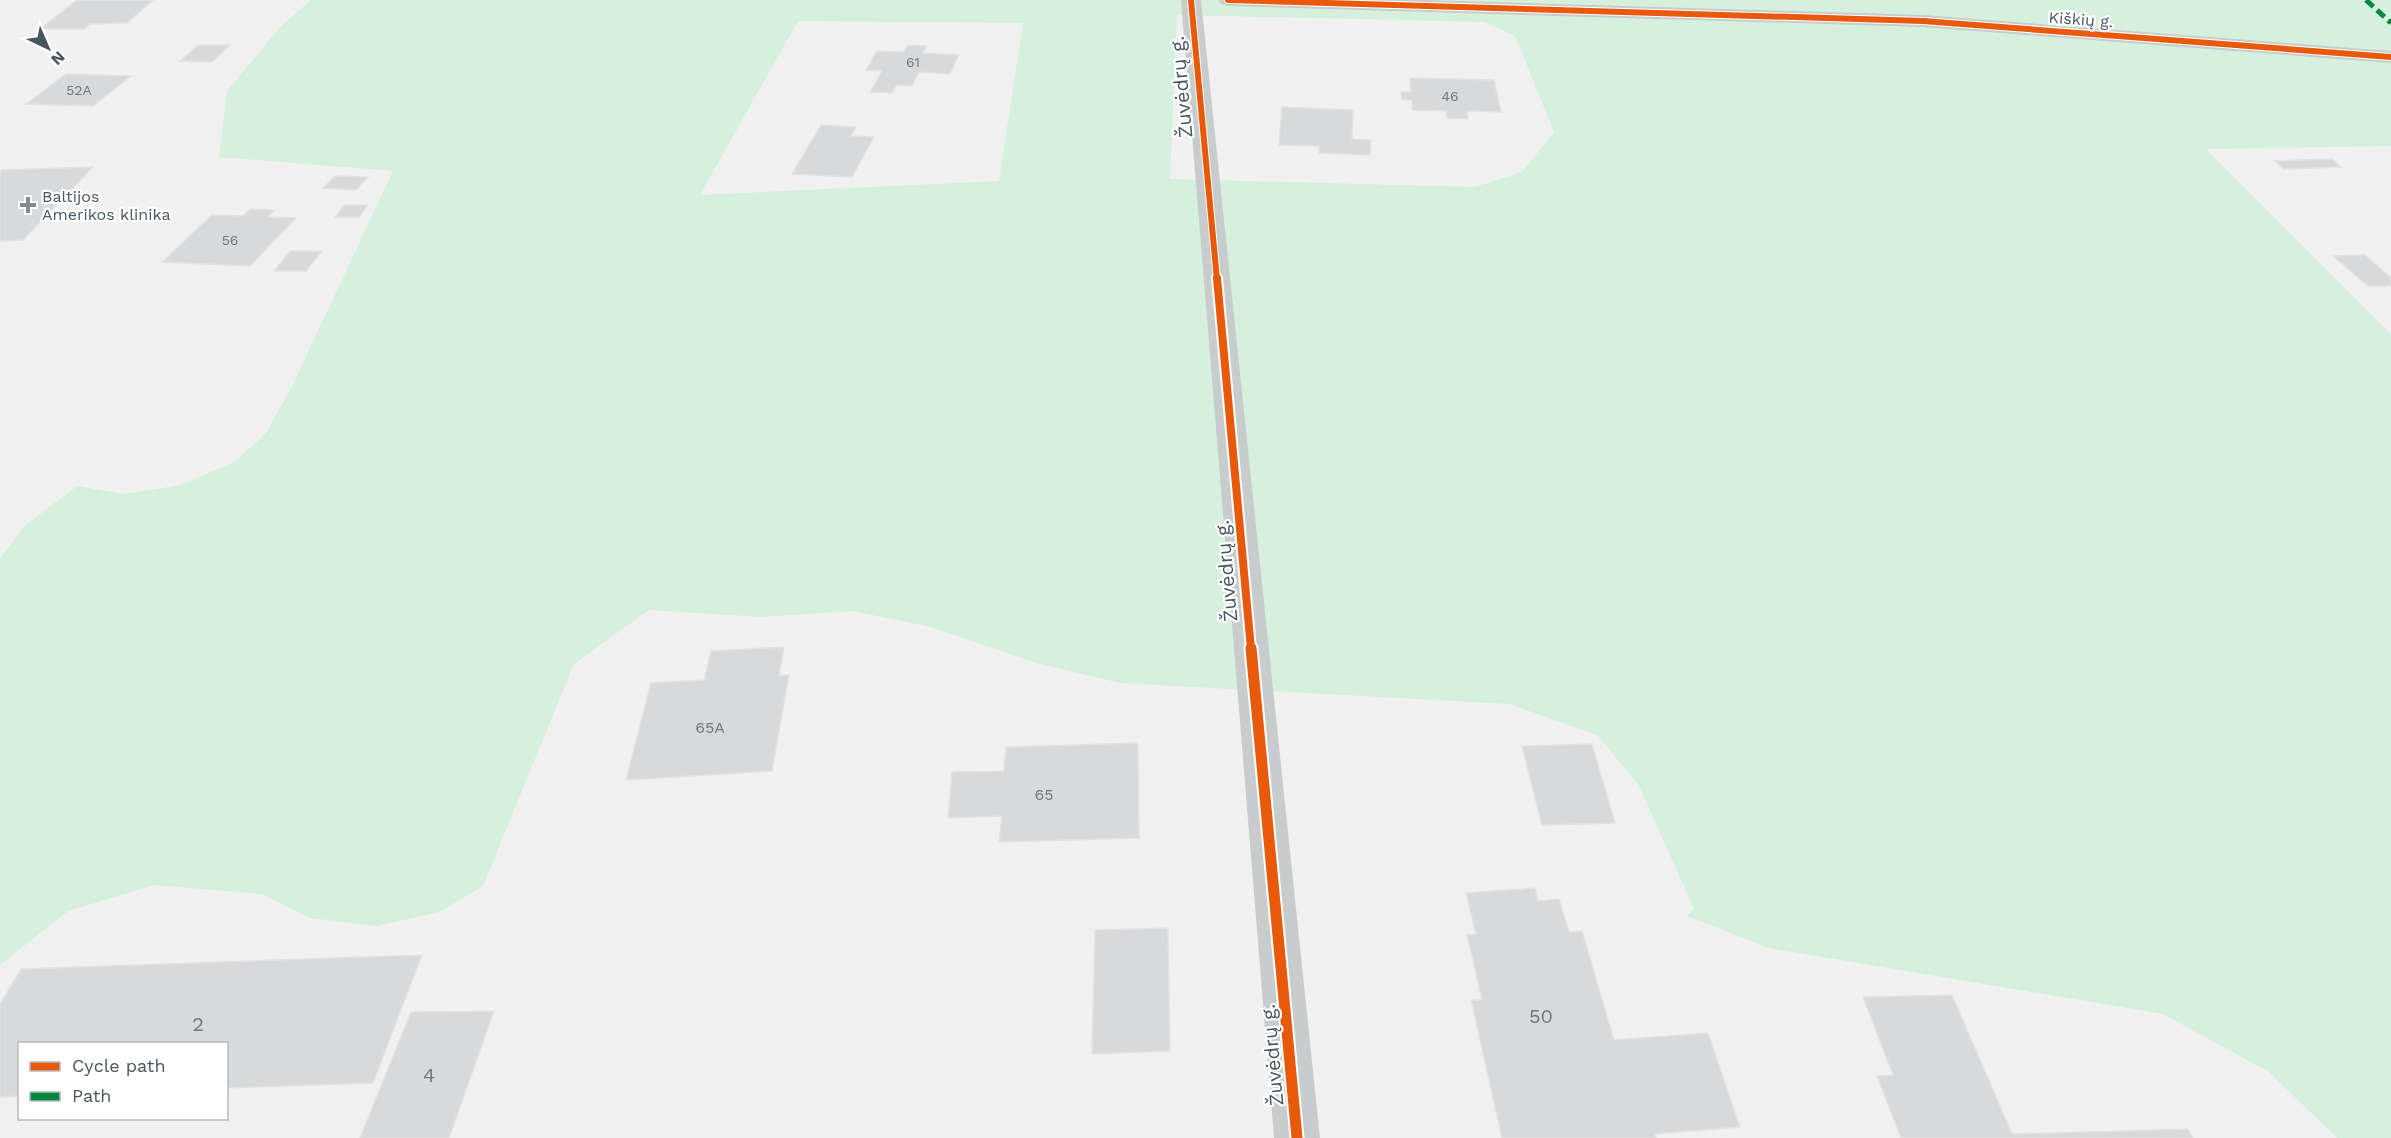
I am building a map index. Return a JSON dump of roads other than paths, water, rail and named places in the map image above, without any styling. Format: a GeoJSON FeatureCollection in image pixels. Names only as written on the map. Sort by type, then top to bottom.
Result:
{"type":"FeatureCollection","features":[{"type":"Feature","properties":{"kind":"street","name":"Žuvėdrų g."},"geometry":{"type":"LineString","coordinates":[[1191,0],[1298,1138]]}},
{"type":"Feature","properties":{"kind":"street","name":"Kiškių g."},"geometry":{"type":"LineString","coordinates":[[1228,0],[1923,21],[2391,57]]}},
{"type":"Feature","properties":{"kind":"place","name":"Baltijos Amerikos klinika"},"geometry":{"type":"Point","coordinates":[28,205]}}]}
